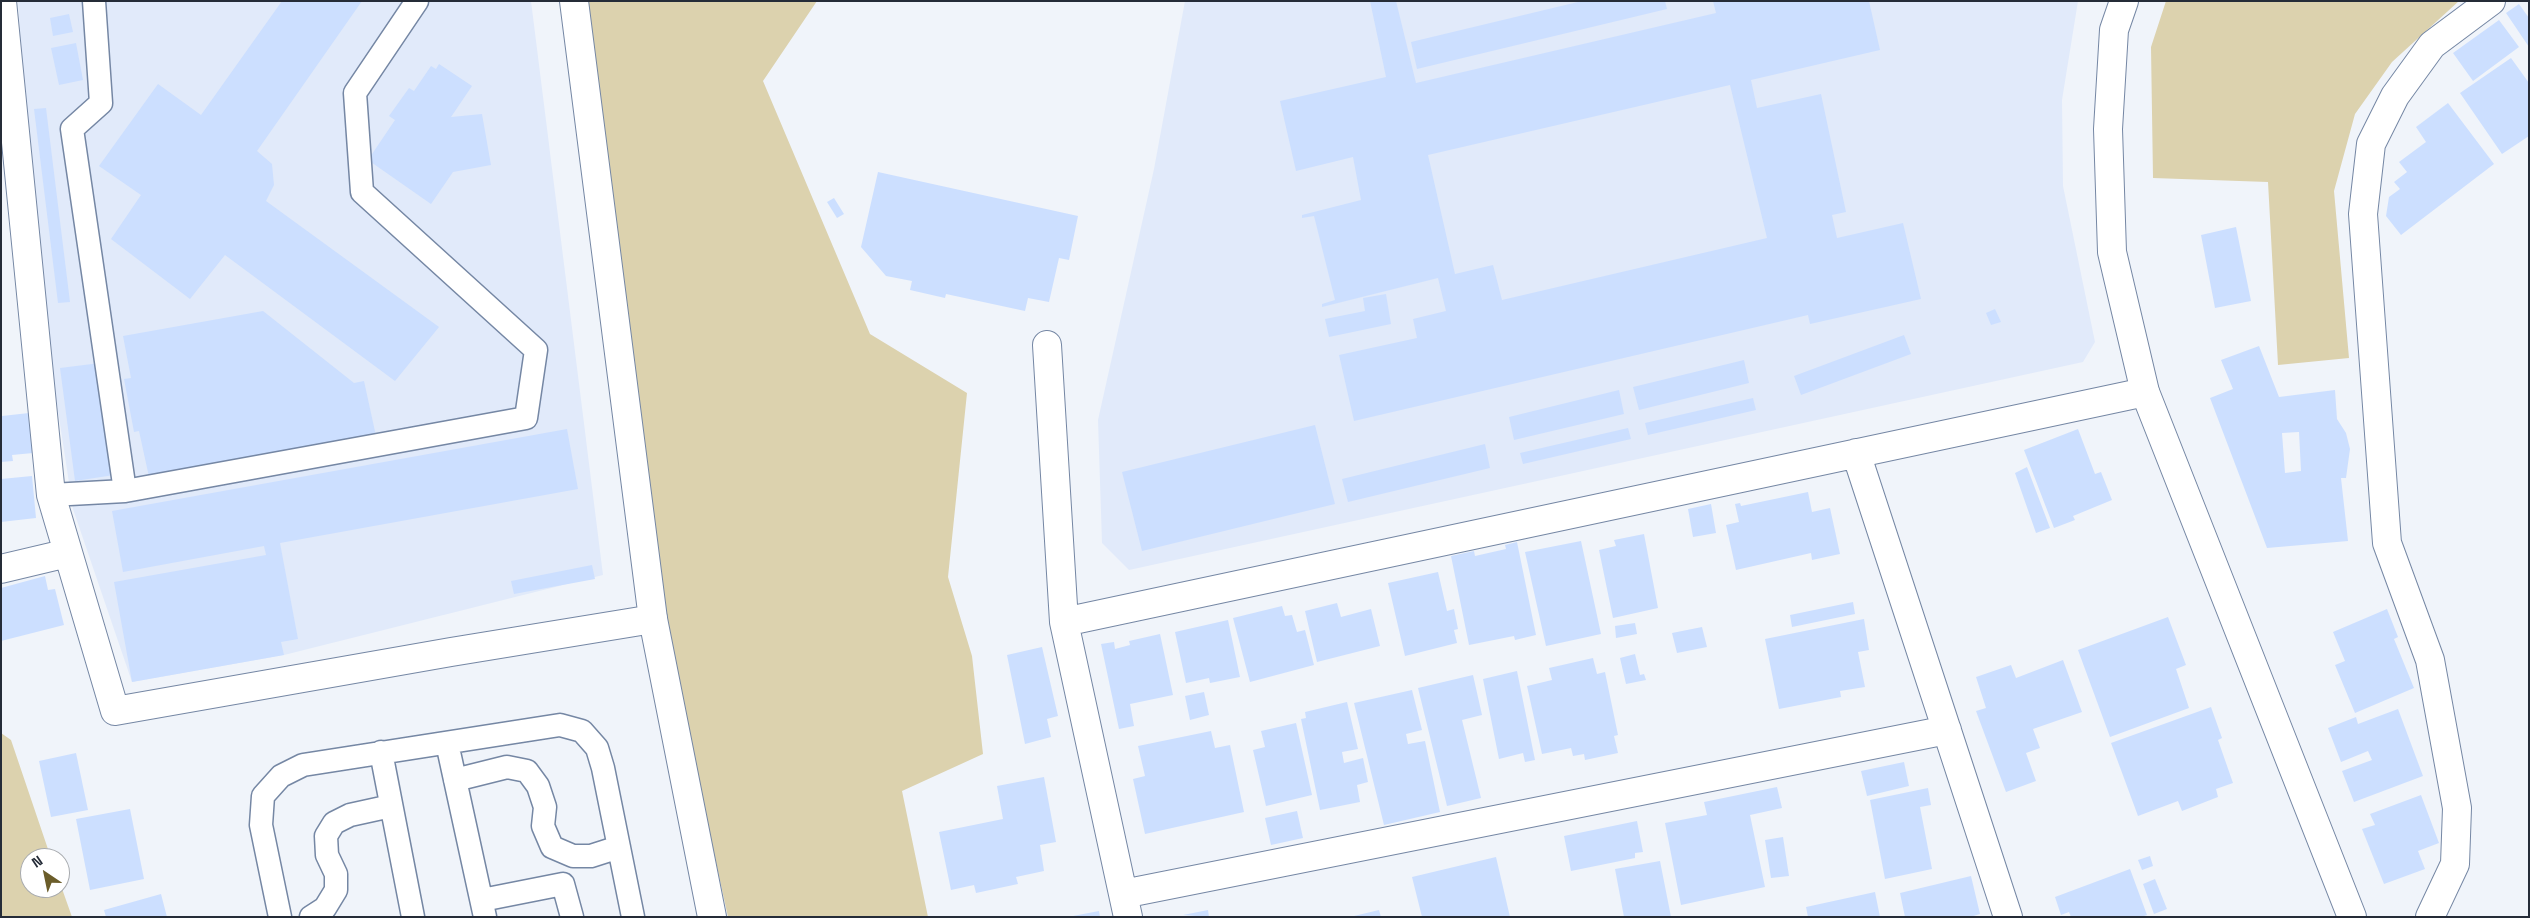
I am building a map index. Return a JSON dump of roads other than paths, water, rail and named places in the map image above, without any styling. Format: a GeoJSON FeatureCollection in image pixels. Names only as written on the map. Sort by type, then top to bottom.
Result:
{"type":"FeatureCollection","features":[{"type":"Feature","properties":{"kind":"street"},"geometry":{"type":"LineString","coordinates":[[2,1],[51,496],[115,711],[451,652],[653,619]]}},
{"type":"Feature","properties":{"kind":"street"},"geometry":{"type":"LineString","coordinates":[[574,1],[653,619],[712,917]]}},
{"type":"Feature","properties":{"kind":"street"},"geometry":{"type":"LineString","coordinates":[[2124,1],[2114,30],[2108,129],[2112,252],[2144,392],[2352,917]]}},
{"type":"Feature","properties":{"kind":"street"},"geometry":{"type":"LineString","coordinates":[[2430,917],[2455,864],[2457,808],[2430,660],[2387,543],[2363,214],[2371,144],[2395,96],[2432,45],[2491,1]]}},
{"type":"Feature","properties":{"kind":"street"},"geometry":{"type":"LineString","coordinates":[[1047,345],[1064,622],[1125,905],[1947,730]]}},
{"type":"Feature","properties":{"kind":"street"},"geometry":{"type":"LineString","coordinates":[[1064,622],[2144,392]]}},
{"type":"Feature","properties":{"kind":"street"},"geometry":{"type":"LineString","coordinates":[[1856,453],[2008,917]]}},
{"type":"Feature","properties":{"kind":"street"},"geometry":{"type":"LineString","coordinates":[[1,569],[68,553]]}},
{"type":"Feature","properties":{"kind":"lane"},"geometry":{"type":"LineString","coordinates":[[94,1],[101,103],[72,129],[125,491]]}},
{"type":"Feature","properties":{"kind":"lane"},"geometry":{"type":"LineString","coordinates":[[51,496],[125,491],[526,418],[536,350],[362,192],[355,93],[417,1]]}},
{"type":"Feature","properties":{"kind":"lane"},"geometry":{"type":"LineString","coordinates":[[280,917],[261,826],[263,796],[281,776],[303,765],[560,725],[582,731],[597,748],[633,917]]}},
{"type":"Feature","properties":{"kind":"lane"},"geometry":{"type":"LineString","coordinates":[[447,743],[484,909],[564,884],[572,917]]}},
{"type":"Feature","properties":{"kind":"lane"},"geometry":{"type":"LineString","coordinates":[[380,752],[411,916]]}},
{"type":"Feature","properties":{"kind":"lane"},"geometry":{"type":"LineString","coordinates":[[455,780],[507,767],[527,771],[538,786],[545,807],[543,826],[552,847],[573,856],[591,856],[619,846]]}},
{"type":"Feature","properties":{"kind":"lane"},"geometry":{"type":"LineString","coordinates":[[311,917],[325,908],[336,890],[336,874],[327,855],[326,836],[334,823],[350,815],[391,806]]}}]}
